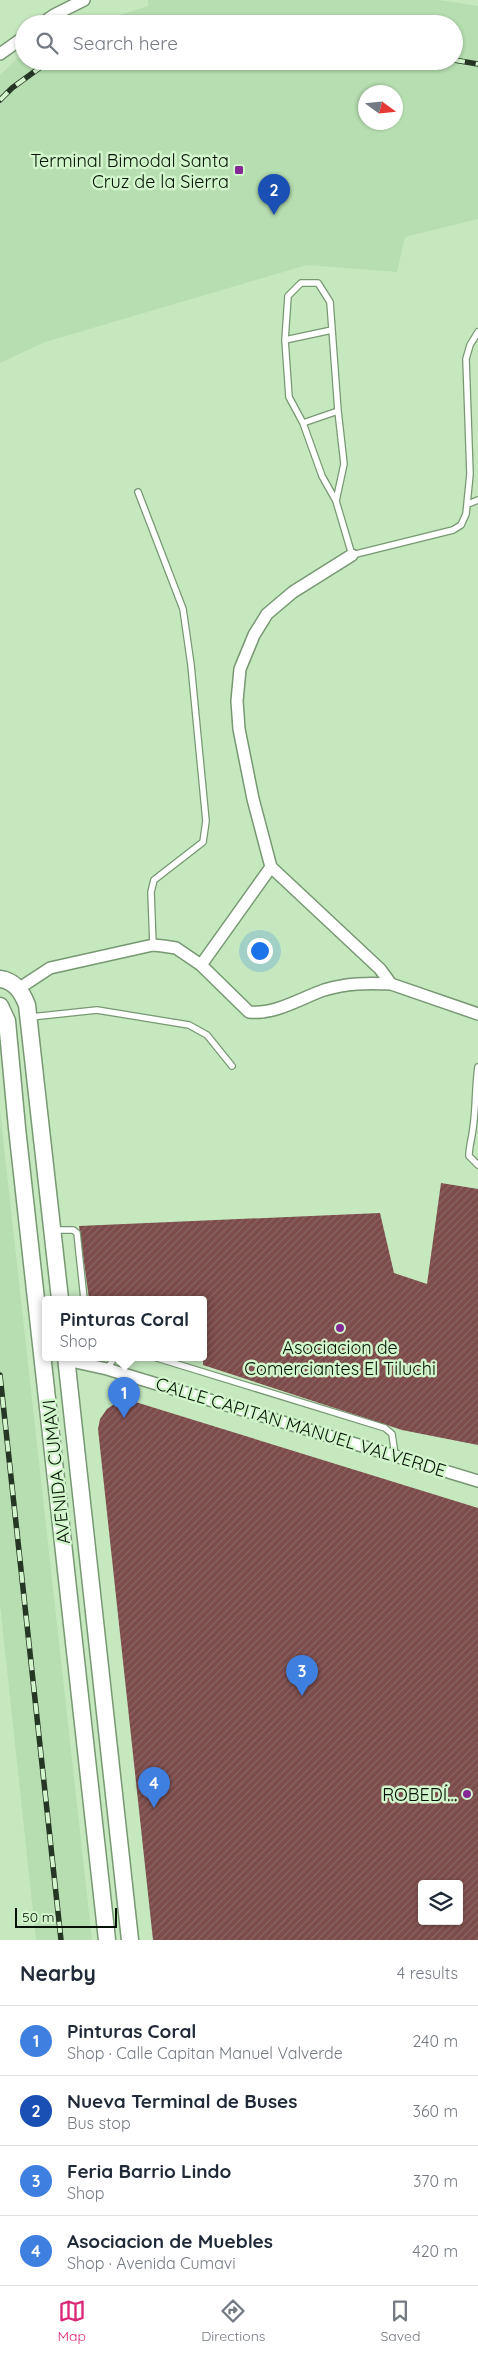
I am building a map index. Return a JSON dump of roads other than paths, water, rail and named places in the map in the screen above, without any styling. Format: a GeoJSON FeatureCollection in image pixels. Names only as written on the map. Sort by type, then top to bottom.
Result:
{"type":"FeatureCollection","features":[{"type":"Feature","properties":{"kind":"street"},"geometry":{"type":"LineString","coordinates":[[53,15],[84,0]]}},
{"type":"Feature","properties":{"kind":"street"},"geometry":{"type":"LineString","coordinates":[[0,54],[15,43]]}},
{"type":"Feature","properties":{"kind":"street"},"geometry":{"type":"LineString","coordinates":[[352,555],[293,592],[267,614],[254,635],[240,669],[236,701],[239,729],[253,799],[271,866],[380,969],[390,984]]}},
{"type":"Feature","properties":{"kind":"street"},"geometry":{"type":"LineString","coordinates":[[201,965],[271,866]]}},
{"type":"Feature","properties":{"kind":"street"},"geometry":{"type":"LineString","coordinates":[[18,989],[50,968],[153,945],[176,948],[201,965],[240,1005],[250,1012],[258,1013],[280,1008],[344,984],[390,984],[478,1014]]}},
{"type":"Feature","properties":{"kind":"street"},"geometry":{"type":"LineString","coordinates":[[0,979],[11,982],[18,989],[27,1005],[60,1296]]}},
{"type":"Feature","properties":{"kind":"street","name":"AVENIDA CUMAVI"},"geometry":{"type":"LineString","coordinates":[[0,1006],[7,1021],[42,1350]]}},
{"type":"Feature","properties":{"kind":"street"},"geometry":{"type":"LineString","coordinates":[[17,1128],[40,1125]]}},
{"type":"Feature","properties":{"kind":"street","name":"AVENIDA CUMAVI"},"geometry":{"type":"LineString","coordinates":[[43,1361],[107,1940]]}},
{"type":"Feature","properties":{"kind":"street","name":"AVENIDA CUMAVI"},"geometry":{"type":"LineString","coordinates":[[66,1361],[130,1940]]}},
{"type":"Feature","properties":{"kind":"street","name":"CALLE CAPITAN MANUEL VALVERDE"},"geometry":{"type":"LineString","coordinates":[[77,1361],[478,1481]]}},
{"type":"Feature","properties":{"kind":"street"},"geometry":{"type":"LineString","coordinates":[[62,1528],[84,1525]]}},
{"type":"Feature","properties":{"kind":"street"},"geometry":{"type":"LineString","coordinates":[[101,1885],[124,1882]]}},
{"type":"Feature","properties":{"kind":"lane"},"geometry":{"type":"LineString","coordinates":[[336,501],[344,464],[330,302],[318,284],[301,283],[288,296],[285,340],[289,397],[303,423],[322,476],[336,501],[352,555],[453,530],[461,525],[468,504],[470,474],[466,359],[470,345],[478,332]]}},
{"type":"Feature","properties":{"kind":"lane"},"geometry":{"type":"LineString","coordinates":[[285,340],[332,330]]}},
{"type":"Feature","properties":{"kind":"lane"},"geometry":{"type":"LineString","coordinates":[[303,423],[338,411]]}},
{"type":"Feature","properties":{"kind":"lane"},"geometry":{"type":"LineString","coordinates":[[138,492],[183,609],[191,665],[206,821],[203,842],[154,880],[151,892],[153,945]]}},
{"type":"Feature","properties":{"kind":"lane"},"geometry":{"type":"LineString","coordinates":[[468,504],[478,500]]}},
{"type":"Feature","properties":{"kind":"lane"},"geometry":{"type":"LineString","coordinates":[[29,1017],[97,1010],[189,1025],[207,1035],[232,1066]]}},
{"type":"Feature","properties":{"kind":"lane"},"geometry":{"type":"LineString","coordinates":[[478,1067],[476,1128],[469,1156],[478,1165]]}},
{"type":"Feature","properties":{"kind":"lane"},"geometry":{"type":"LineString","coordinates":[[52,1230],[73,1230],[77,1233],[84,1296]]}},
{"type":"Feature","properties":{"kind":"lane"},"geometry":{"type":"LineString","coordinates":[[107,1369],[112,1361]]}},
{"type":"Feature","properties":{"kind":"lane"},"geometry":{"type":"LineString","coordinates":[[167,1361],[384,1428],[392,1434],[395,1455]]}},
{"type":"Feature","properties":{"kind":"railway"},"geometry":{"type":"LineString","coordinates":[[463,62],[478,64]]}},
{"type":"Feature","properties":{"kind":"railway"},"geometry":{"type":"LineString","coordinates":[[0,100],[12,88],[37,70]]}},
{"type":"Feature","properties":{"kind":"railway"},"geometry":{"type":"LineString","coordinates":[[0,1375],[61,1940]]}},
{"type":"Feature","properties":{"kind":"place","name":"Terminal Bimodal Santa Cruz de la Sierra"},"geometry":{"type":"Point","coordinates":[239,170]}},
{"type":"Feature","properties":{"kind":"place","name":"Nueva Terminal de Buses"},"geometry":{"type":"Point","coordinates":[274,215]}},
{"type":"Feature","properties":{"kind":"place","name":"Asociacion de Comerciantes El Tiluchi"},"geometry":{"type":"Point","coordinates":[340,1328]}},
{"type":"Feature","properties":{"kind":"place","name":"Pinturas Coral"},"geometry":{"type":"Point","coordinates":[124,1418]}},
{"type":"Feature","properties":{"kind":"place","name":"Feria Barrio Lindo"},"geometry":{"type":"Point","coordinates":[302,1696]}},
{"type":"Feature","properties":{"kind":"place","name":"ROBEDÍ..."},"geometry":{"type":"Point","coordinates":[467,1794]}},
{"type":"Feature","properties":{"kind":"place","name":"Asociacion de Muebles"},"geometry":{"type":"Point","coordinates":[154,1808]}}]}
